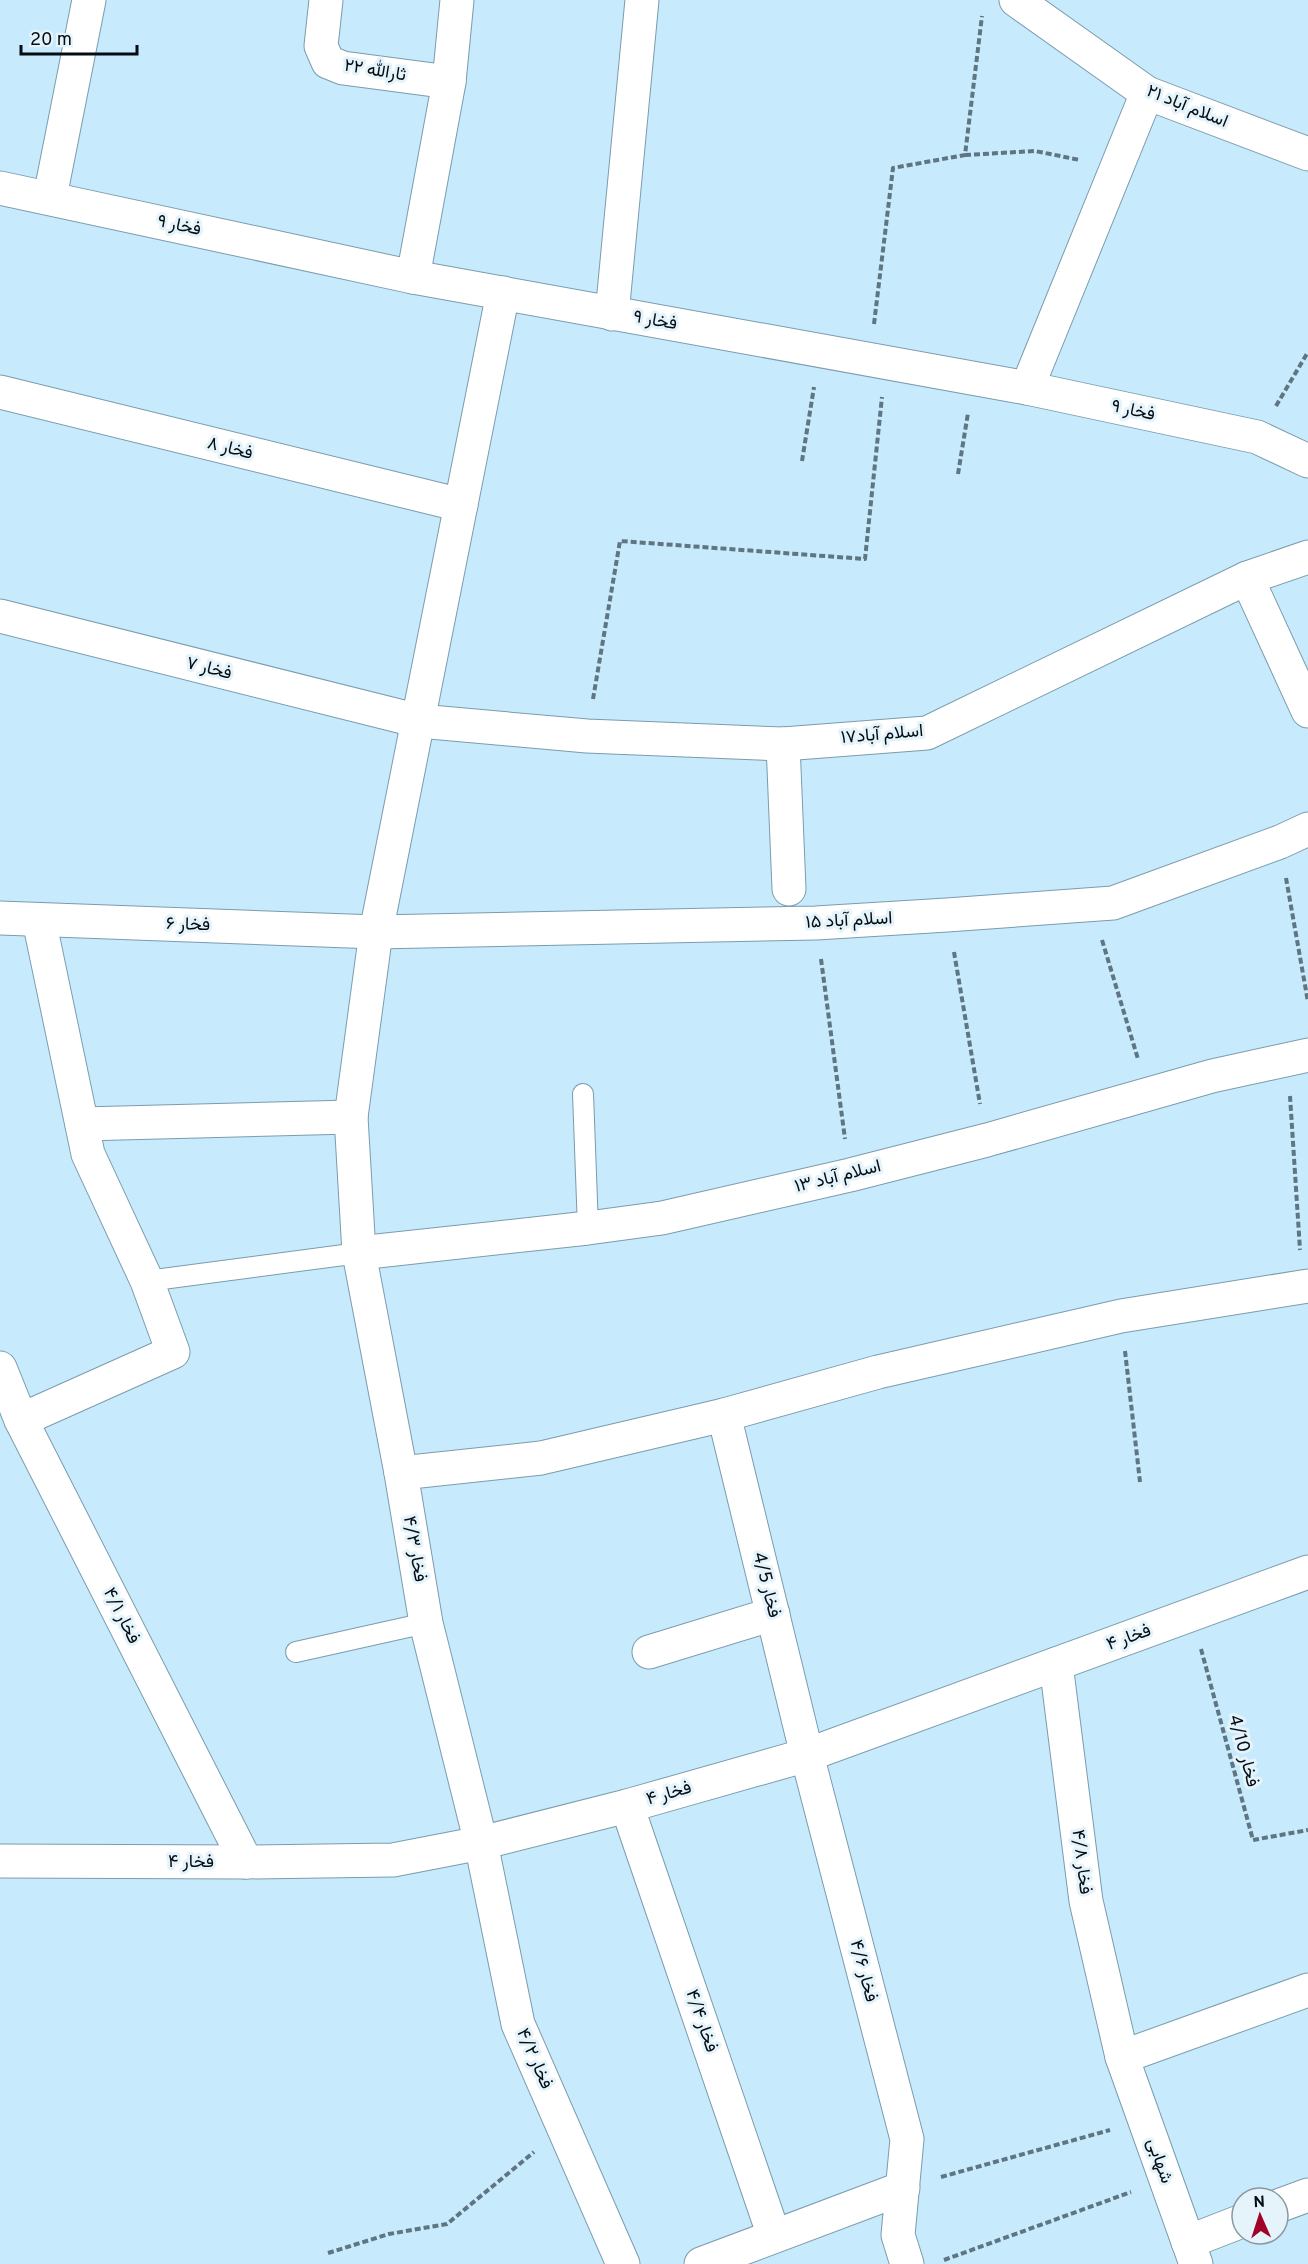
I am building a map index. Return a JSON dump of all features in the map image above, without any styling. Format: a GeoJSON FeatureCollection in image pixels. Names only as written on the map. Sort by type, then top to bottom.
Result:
{"type":"FeatureCollection","features":[{"type":"Feature","properties":{"kind":"street"},"geometry":{"type":"LineString","coordinates":[[50,197],[89,0]]}},
{"type":"Feature","properties":{"kind":"street","name":"ثارالله ۲۲"},"geometry":{"type":"LineString","coordinates":[[326,0],[321,46],[328,62],[343,68],[449,82]]}},
{"type":"Feature","properties":{"kind":"street"},"geometry":{"type":"LineString","coordinates":[[413,277],[449,82],[457,0]]}},
{"type":"Feature","properties":{"kind":"street"},"geometry":{"type":"LineString","coordinates":[[612,314],[642,0]]}},
{"type":"Feature","properties":{"kind":"street","name":"اسلام آباد ۲۱"},"geometry":{"type":"LineString","coordinates":[[1016,0],[1147,93],[1308,154]]}},
{"type":"Feature","properties":{"kind":"street"},"geometry":{"type":"LineString","coordinates":[[1027,388],[1147,93]]}},
{"type":"Feature","properties":{"kind":"street","name":"فخار ۹"},"geometry":{"type":"LineString","coordinates":[[0,188],[413,277],[1027,388],[1257,437],[1308,461]]}},
{"type":"Feature","properties":{"kind":"street","name":"فخار ۴/۳"},"geometry":{"type":"LineString","coordinates":[[481,1843],[426,1623],[401,1473],[358,1253],[351,1117],[376,933],[502,293]]}},
{"type":"Feature","properties":{"kind":"street","name":"فخار ۸"},"geometry":{"type":"LineString","coordinates":[[0,392],[460,505]]}},
{"type":"Feature","properties":{"kind":"street","name":"اسلام آباد۱۷"},"geometry":{"type":"LineString","coordinates":[[419,721],[587,736],[783,744],[927,733],[1247,578],[1308,557]]}},
{"type":"Feature","properties":{"kind":"street"},"geometry":{"type":"LineString","coordinates":[[1247,578],[1308,711]]}},
{"type":"Feature","properties":{"kind":"street","name":"فخار ۷"},"geometry":{"type":"LineString","coordinates":[[0,616],[419,721]]}},
{"type":"Feature","properties":{"kind":"street"},"geometry":{"type":"LineString","coordinates":[[783,744],[789,889]]}},
{"type":"Feature","properties":{"kind":"street","name":"اسلام آباد ۱۵"},"geometry":{"type":"LineString","coordinates":[[376,933],[816,923],[1113,903],[1294,835]]}},
{"type":"Feature","properties":{"kind":"street","name":"فخار ۶"},"geometry":{"type":"LineString","coordinates":[[0,918],[376,933]]}},
{"type":"Feature","properties":{"kind":"street"},"geometry":{"type":"LineString","coordinates":[[21,1420],[173,1352],[147,1281],[88,1155],[39,920]]}},
{"type":"Feature","properties":{"kind":"street","name":"اسلام آباد ۱۳"},"geometry":{"type":"LineString","coordinates":[[358,1253],[662,1218],[987,1140],[1212,1076],[1298,1057]]}},
{"type":"Feature","properties":{"kind":"street"},"geometry":{"type":"LineString","coordinates":[[82,1124],[351,1117]]}},
{"type":"Feature","properties":{"kind":"street"},"geometry":{"type":"LineString","coordinates":[[401,1473],[541,1458],[724,1415],[878,1372],[1121,1316],[1305,1286]]}},
{"type":"Feature","properties":{"kind":"street","name":"فخار ۴/۱"},"geometry":{"type":"LineString","coordinates":[[0,1368],[21,1420],[246,1862]]}},
{"type":"Feature","properties":{"kind":"street","name":"فخار 4/5"},"geometry":{"type":"LineString","coordinates":[[724,1415],[807,1755]]}},
{"type":"Feature","properties":{"kind":"street","name":"فخار ۴"},"geometry":{"type":"LineString","coordinates":[[0,1861],[393,1860],[481,1843],[627,1806],[807,1755],[1308,1572]]}},
{"type":"Feature","properties":{"kind":"street"},"geometry":{"type":"LineString","coordinates":[[649,1652],[773,1614]]}},
{"type":"Feature","properties":{"kind":"street","name":"فخار ۴/۸"},"geometry":{"type":"LineString","coordinates":[[1056,1664],[1086,1901],[1122,2057]]}},
{"type":"Feature","properties":{"kind":"street","name":"فخار ۴/۶"},"geometry":{"type":"LineString","coordinates":[[807,1755],[907,2139],[898,2235],[906,2264]]}},
{"type":"Feature","properties":{"kind":"street","name":"فخار ۴/۴"},"geometry":{"type":"LineString","coordinates":[[627,1806],[774,2236]]}},
{"type":"Feature","properties":{"kind":"street","name":"فخار ۴/۲"},"geometry":{"type":"LineString","coordinates":[[481,1843],[518,2024],[623,2264]]}},
{"type":"Feature","properties":{"kind":"street"},"geometry":{"type":"LineString","coordinates":[[1122,2057],[1308,1990]]}},
{"type":"Feature","properties":{"kind":"street","name":"شهابی"},"geometry":{"type":"LineString","coordinates":[[1122,2057],[1192,2253]]}},
{"type":"Feature","properties":{"kind":"street"},"geometry":{"type":"LineString","coordinates":[[701,2264],[903,2188]]}},
{"type":"Feature","properties":{"kind":"street"},"geometry":{"type":"LineString","coordinates":[[1290,2202],[1308,2195]]}},
{"type":"Feature","properties":{"kind":"street"},"geometry":{"type":"LineString","coordinates":[[1192,2253],[1230,2229]]}},
{"type":"Feature","properties":{"kind":"lane"},"geometry":{"type":"LineString","coordinates":[[583,1094],[588,1228]]}},
{"type":"Feature","properties":{"kind":"lane"},"geometry":{"type":"LineString","coordinates":[[147,1281],[358,1253]]}},
{"type":"Feature","properties":{"kind":"lane"},"geometry":{"type":"LineString","coordinates":[[296,1652],[426,1623]]}},
{"type":"Feature","properties":{"kind":"path"},"geometry":{"type":"LineString","coordinates":[[965,155],[983,11]]}},
{"type":"Feature","properties":{"kind":"path"},"geometry":{"type":"LineString","coordinates":[[587,736],[620,541],[865,559],[893,168],[965,155],[1035,151],[1117,166]]}},
{"type":"Feature","properties":{"kind":"path"},"geometry":{"type":"LineString","coordinates":[[802,461],[819,351]]}},
{"type":"Feature","properties":{"kind":"path"},"geometry":{"type":"LineString","coordinates":[[1257,437],[1308,352]]}},
{"type":"Feature","properties":{"kind":"path"},"geometry":{"type":"LineString","coordinates":[[958,474],[974,379]]}},
{"type":"Feature","properties":{"kind":"path"},"geometry":{"type":"LineString","coordinates":[[1294,835],[1308,1002]]}},
{"type":"Feature","properties":{"kind":"path"},"geometry":{"type":"LineString","coordinates":[[1091,905],[1149,1094]]}},
{"type":"Feature","properties":{"kind":"path"},"geometry":{"type":"LineString","coordinates":[[947,915],[987,1140]]}},
{"type":"Feature","properties":{"kind":"path"},"geometry":{"type":"LineString","coordinates":[[816,923],[850,1174]]}},
{"type":"Feature","properties":{"kind":"path"},"geometry":{"type":"LineString","coordinates":[[1298,1057],[1305,1286]]}},
{"type":"Feature","properties":{"kind":"path"},"geometry":{"type":"LineString","coordinates":[[1121,1316],[1140,1482]]}},
{"type":"Feature","properties":{"kind":"path","name":"فخار 4/10"},"geometry":{"type":"LineString","coordinates":[[1192,1615],[1253,1840],[1308,1830]]}},
{"type":"Feature","properties":{"kind":"path"},"geometry":{"type":"LineString","coordinates":[[903,2188],[1145,2120]]}},
{"type":"Feature","properties":{"kind":"path"},"geometry":{"type":"LineString","coordinates":[[328,2253],[389,2234],[447,2224],[565,2127]]}},
{"type":"Feature","properties":{"kind":"path"},"geometry":{"type":"LineString","coordinates":[[943,2260],[1166,2180]]}}]}
